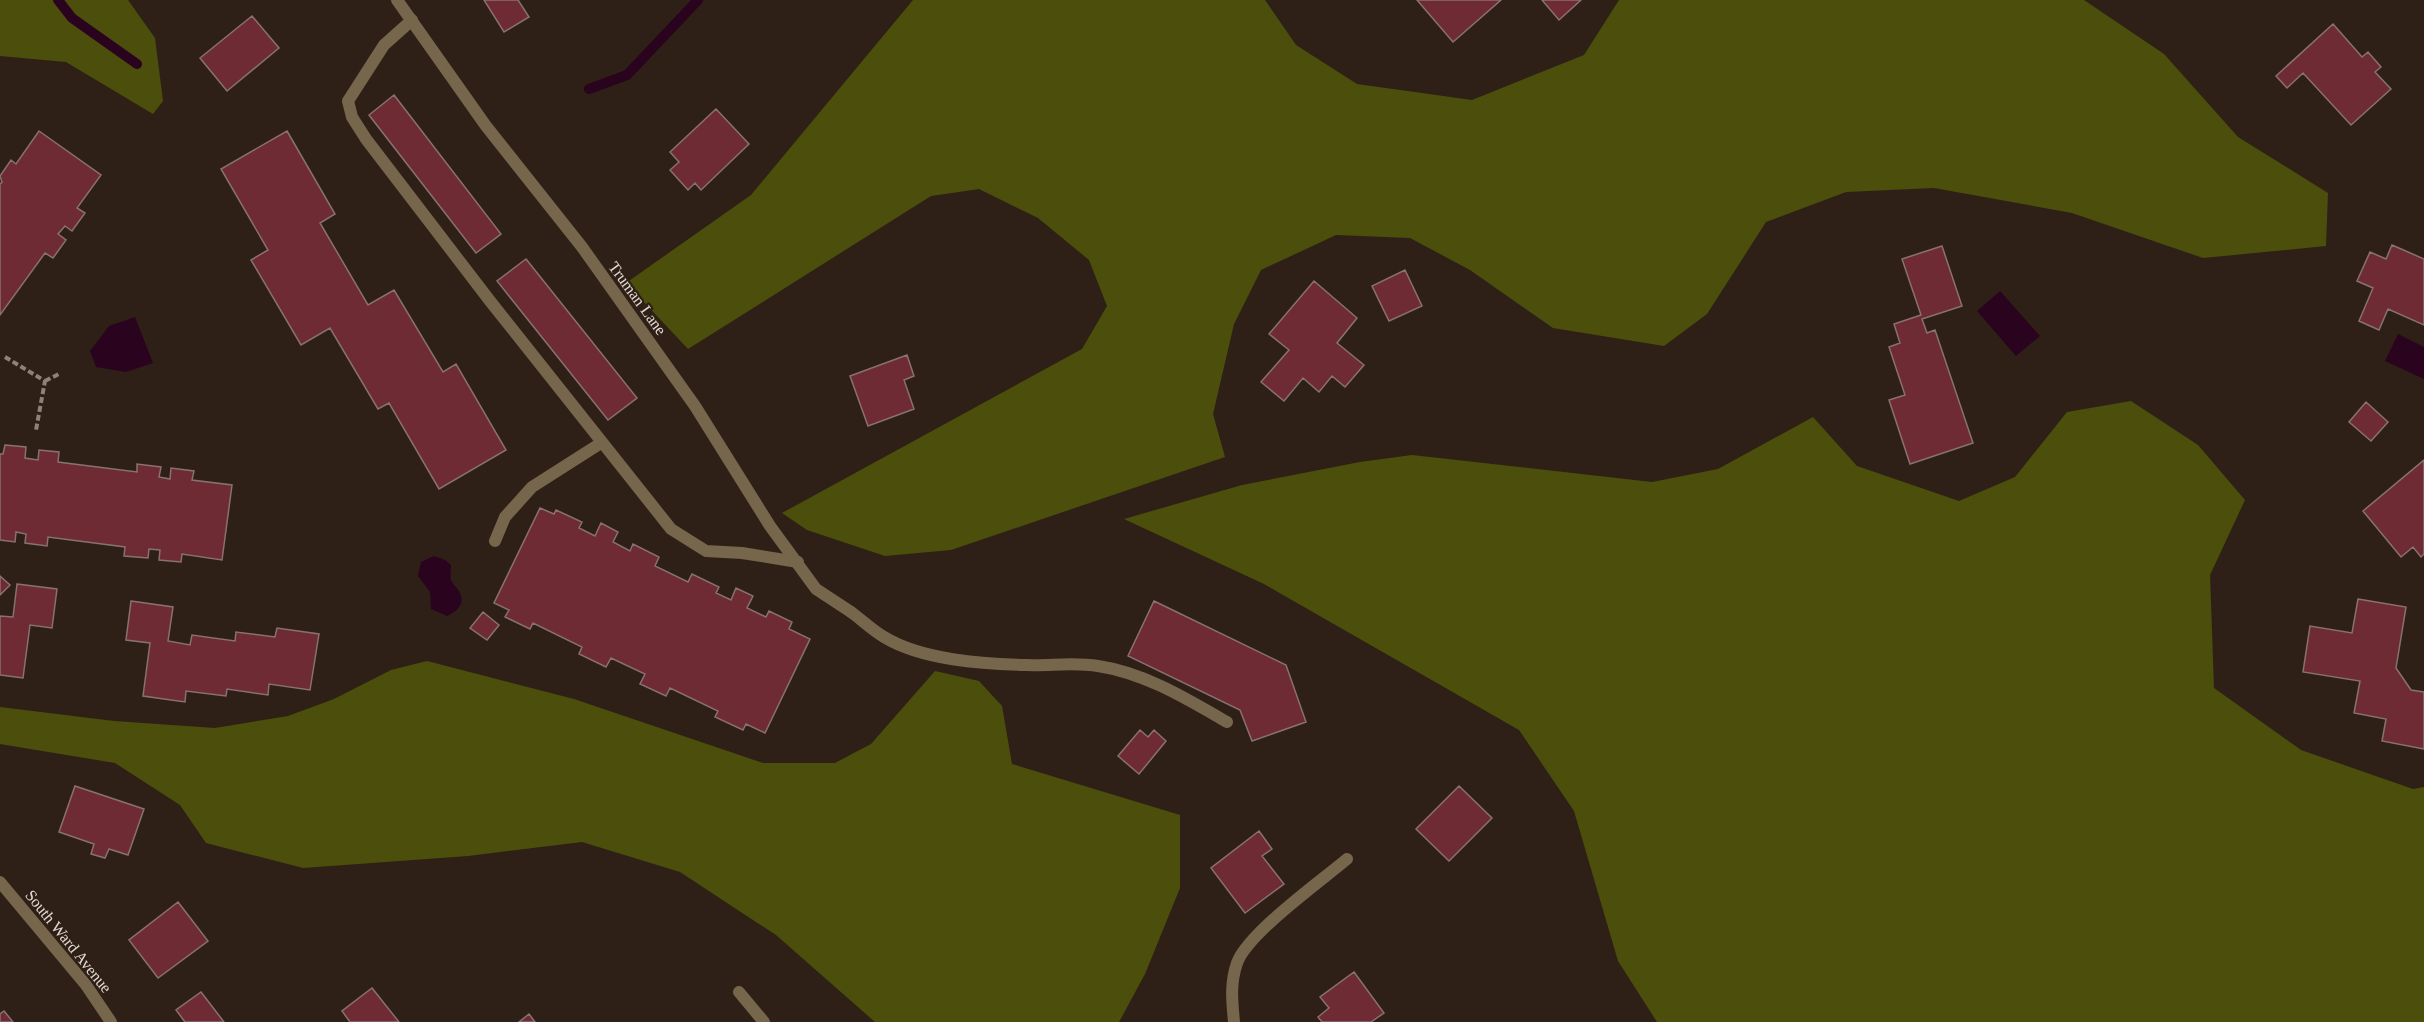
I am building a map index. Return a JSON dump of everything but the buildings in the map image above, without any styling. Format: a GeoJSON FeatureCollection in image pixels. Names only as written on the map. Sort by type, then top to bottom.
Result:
{"type":"FeatureCollection","features":[{"type":"Feature","properties":{"kind":"street","name":"Truman Lane"},"geometry":{"type":"LineString","coordinates":[[397,0],[486,126],[582,247],[695,406],[770,526],[816,590],[851,612],[884,637],[916,651],[966,661],[1027,665],[1062,663],[1098,666],[1126,672],[1177,694],[1227,722]]}},
{"type":"Feature","properties":{"kind":"street"},"geometry":{"type":"LineString","coordinates":[[412,20],[384,45],[354,91],[348,101],[352,117],[490,301],[671,529],[706,551],[742,552],[798,562]]}},
{"type":"Feature","properties":{"kind":"street"},"geometry":{"type":"LineString","coordinates":[[495,541],[505,517],[532,487],[602,443]]}},
{"type":"Feature","properties":{"kind":"street"},"geometry":{"type":"LineString","coordinates":[[1234,1022],[1231,990],[1238,961],[1262,929],[1347,859]]}},
{"type":"Feature","properties":{"kind":"street","name":"South Ward Avenue"},"geometry":{"type":"LineString","coordinates":[[0,882],[86,985],[111,1022]]}},
{"type":"Feature","properties":{"kind":"street"},"geometry":{"type":"LineString","coordinates":[[739,992],[764,1022]]}},
{"type":"Feature","properties":{"kind":"path"},"geometry":{"type":"LineString","coordinates":[[5,357],[45,381]]}},
{"type":"Feature","properties":{"kind":"path"},"geometry":{"type":"LineString","coordinates":[[45,381],[59,374]]}},
{"type":"Feature","properties":{"kind":"path"},"geometry":{"type":"LineString","coordinates":[[36,430],[45,381]]}},
{"type":"Feature","properties":{"kind":"shaded area"},"geometry":{"type":"Polygon","coordinates":[[[0,0],[128,0],[155,38],[163,101],[153,114],[66,62],[0,56],[0,0]]]}},
{"type":"Feature","properties":{"kind":"shaded area"},"geometry":{"type":"Polygon","coordinates":[[[913,0],[1265,0],[1296,45],[1357,84],[1472,100],[1584,55],[1619,0],[2084,0],[2164,54],[2238,137],[2328,193],[2326,246],[2203,258],[2072,213],[1934,188],[1846,192],[1766,222],[1707,314],[1664,346],[1553,328],[1470,270],[1410,238],[1336,235],[1261,270],[1234,324],[1213,414],[1225,457],[951,550],[885,556],[807,530],[782,513],[1082,349],[1107,306],[1089,260],[1038,218],[979,189],[931,196],[688,349],[626,283],[751,195],[913,0]]]}},
{"type":"Feature","properties":{"kind":"shaded area"},"geometry":{"type":"Polygon","coordinates":[[[2000,291],[2040,336],[2016,356],[1977,311],[2000,291]]]}},
{"type":"Feature","properties":{"kind":"shaded area"},"geometry":{"type":"Polygon","coordinates":[[[135,317],[153,363],[126,372],[96,367],[90,351],[109,326],[135,317]]]}},
{"type":"Feature","properties":{"kind":"shaded area"},"geometry":{"type":"Polygon","coordinates":[[[2398,334],[2424,347],[2424,379],[2385,361],[2398,334]]]}},
{"type":"Feature","properties":{"kind":"shaded area"},"geometry":{"type":"Polygon","coordinates":[[[2131,401],[2198,445],[2245,500],[2210,575],[2214,688],[2301,750],[2413,789],[2424,787],[2424,1022],[1657,1022],[1618,961],[1574,811],[1519,730],[1264,584],[1124,519],[1242,485],[1360,462],[1412,455],[1652,482],[1718,469],[1813,417],[1857,466],[1959,501],[2015,477],[2067,412],[2131,401]]]}},
{"type":"Feature","properties":{"kind":"shaded area"},"geometry":{"type":"Polygon","coordinates":[[[434,556],[451,565],[451,580],[461,597],[459,607],[447,616],[431,609],[430,592],[418,576],[421,562],[434,556]]]}},
{"type":"Feature","properties":{"kind":"shaded area"},"geometry":{"type":"Polygon","coordinates":[[[427,661],[574,699],[763,763],[835,763],[871,744],[935,671],[979,681],[1002,706],[1012,764],[1180,815],[1180,888],[1145,974],[1119,1022],[875,1022],[776,935],[680,872],[582,842],[468,856],[303,868],[206,843],[180,805],[115,763],[0,744],[0,707],[114,721],[215,728],[288,716],[334,699],[391,670],[427,661]]]}},
{"type":"Feature","properties":{"kind":"waterway"},"geometry":{"type":"LineString","coordinates":[[58,0],[72,18],[137,64]]}},
{"type":"Feature","properties":{"kind":"waterway"},"geometry":{"type":"LineString","coordinates":[[589,89],[627,75],[698,0]]}}]}
